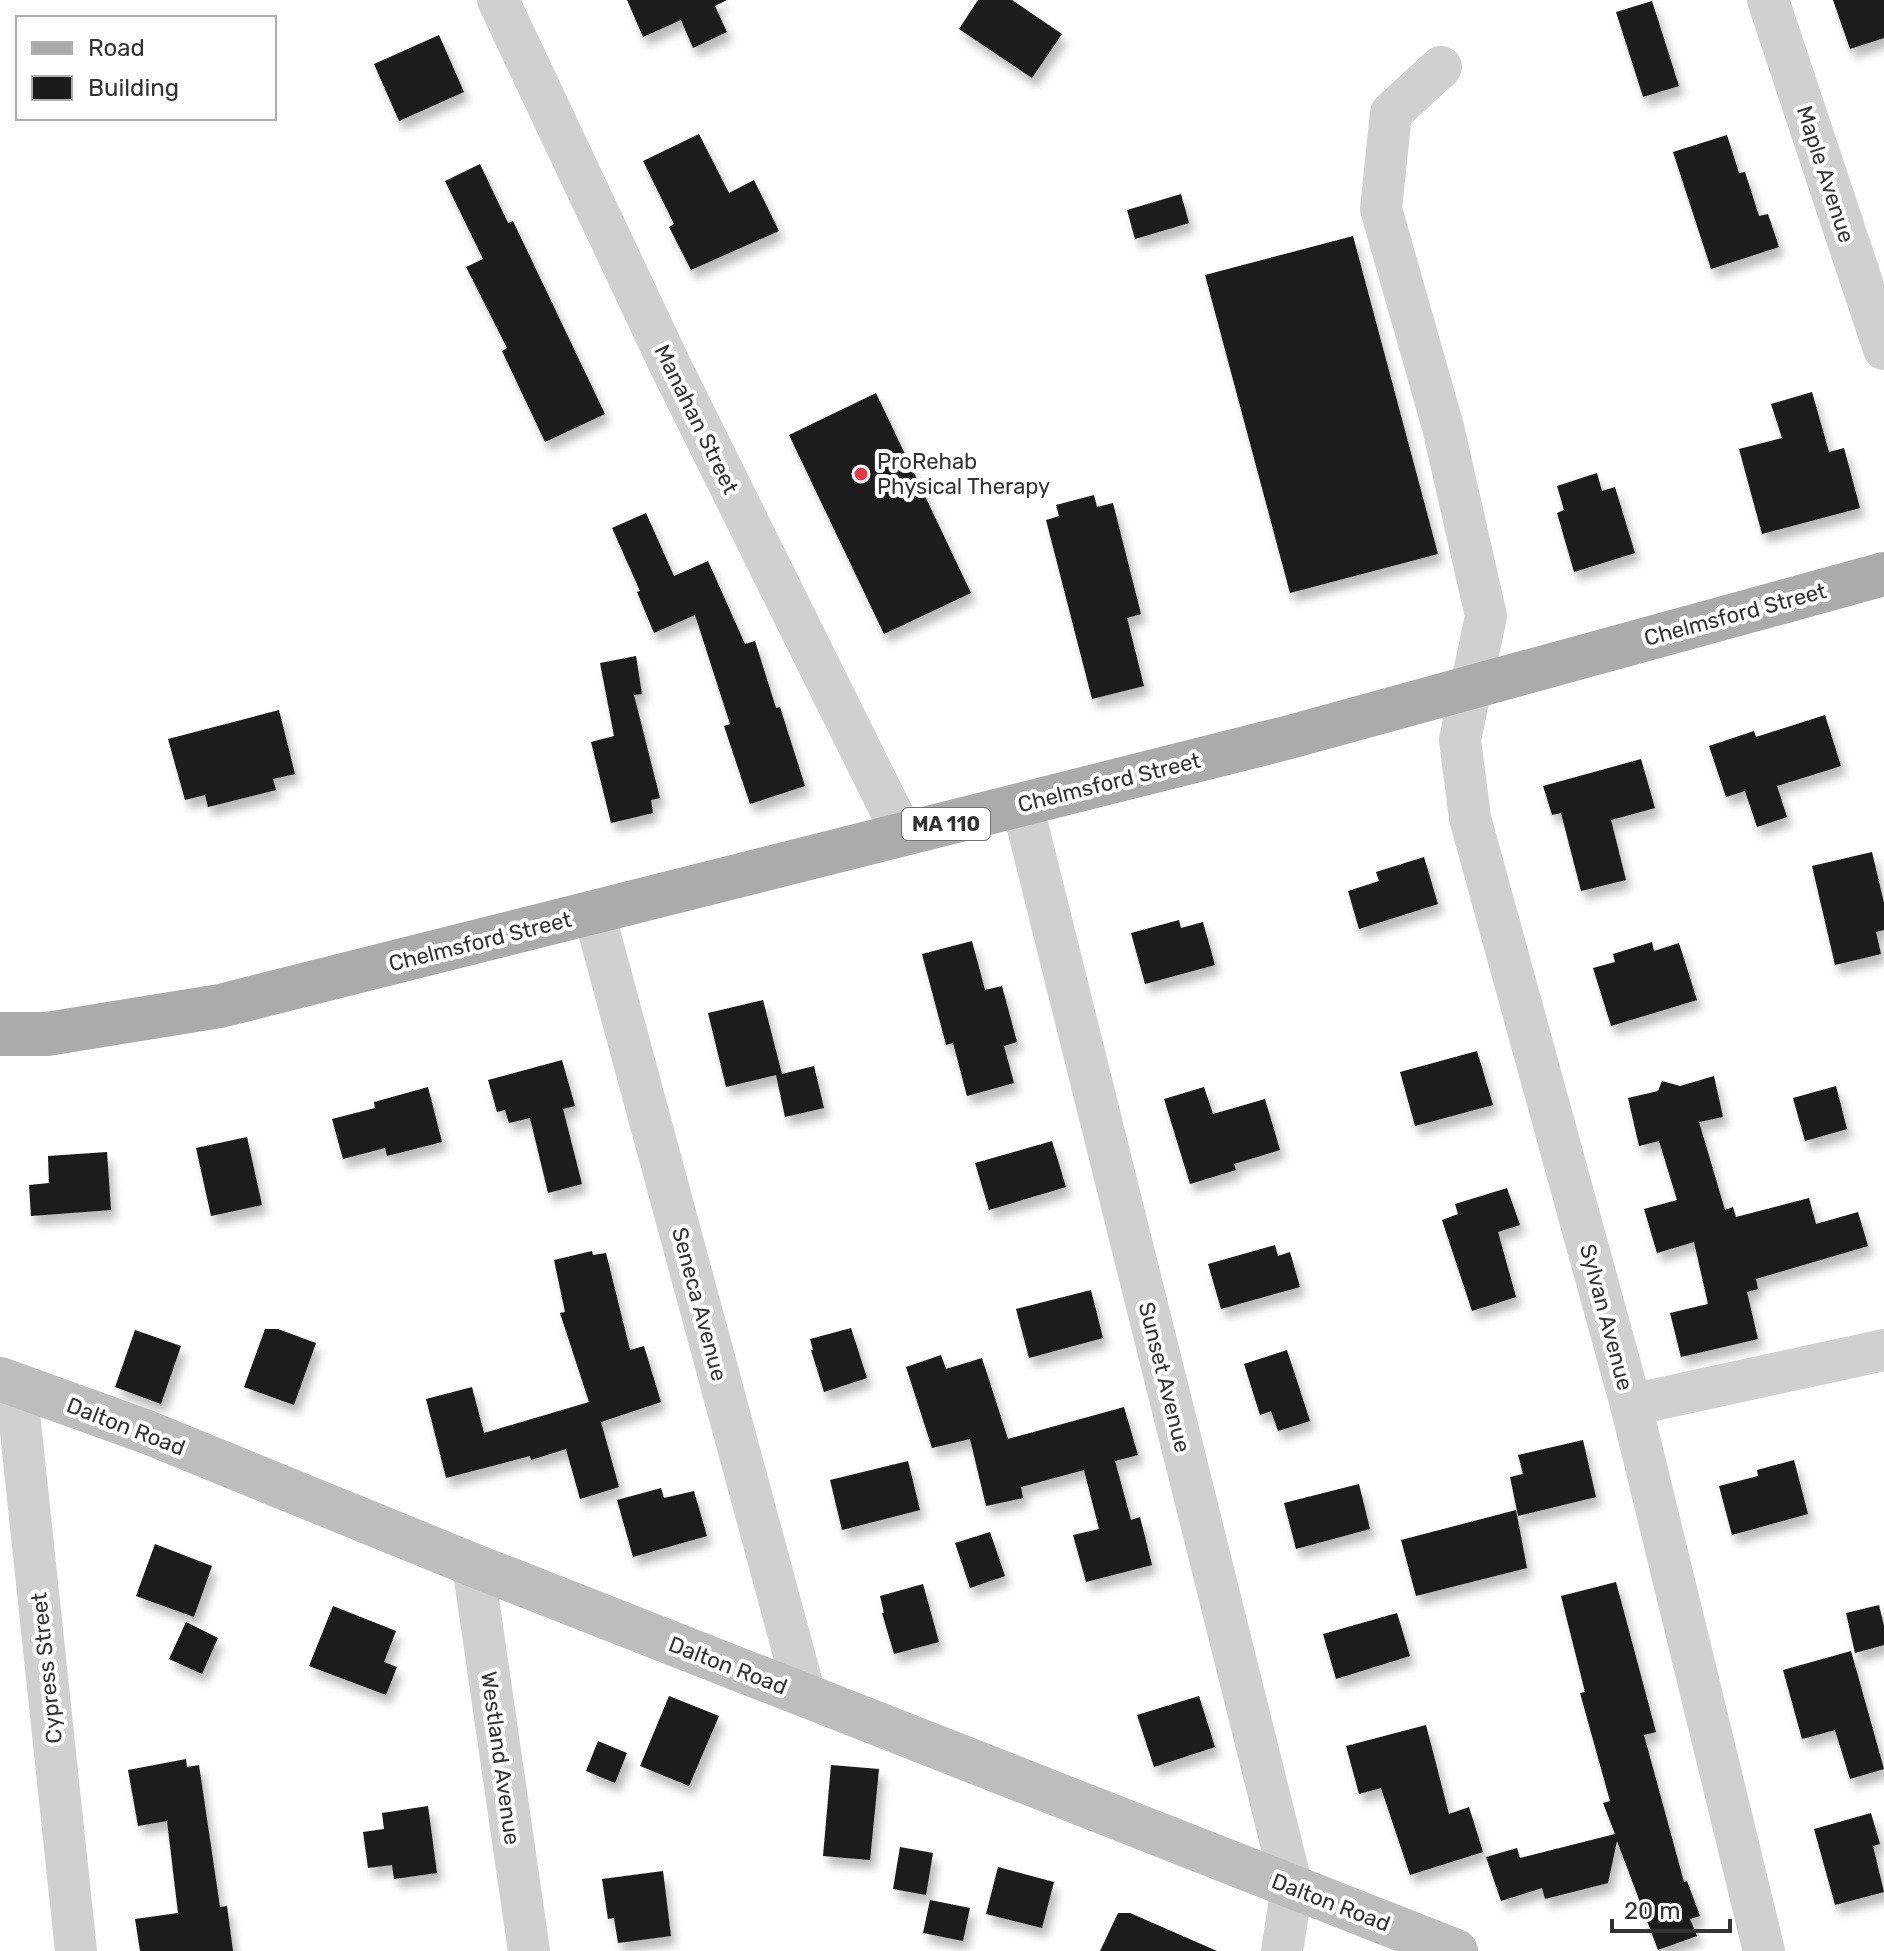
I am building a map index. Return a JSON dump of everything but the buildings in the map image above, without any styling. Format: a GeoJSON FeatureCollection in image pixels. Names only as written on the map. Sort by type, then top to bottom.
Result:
{"type":"FeatureCollection","features":[{"type":"Feature","properties":{"kind":"main road","name":"Chelmsford Street"},"geometry":{"type":"LineString","coordinates":[[0,1034],[47,1034],[220,1006],[1286,738],[1884,574]]}},
{"type":"Feature","properties":{"kind":"street","name":"Manahan Street"},"geometry":{"type":"LineString","coordinates":[[498,0],[670,365],[903,835]]}},
{"type":"Feature","properties":{"kind":"street","name":"Maple Avenue"},"geometry":{"type":"LineString","coordinates":[[1768,0],[1884,349]]}},
{"type":"Feature","properties":{"kind":"street","name":"Sylvan Avenue"},"geometry":{"type":"LineString","coordinates":[[1441,67],[1391,113],[1381,209],[1443,427],[1486,616],[1474,685],[1460,740],[1470,818],[1631,1405],[1764,1951]]}},
{"type":"Feature","properties":{"kind":"street","name":"Sunset Avenue"},"geometry":{"type":"LineString","coordinates":[[1022,804],[1292,1887],[1282,1951]]}},
{"type":"Feature","properties":{"kind":"street","name":"Seneca Avenue"},"geometry":{"type":"LineString","coordinates":[[594,913],[805,1695]]}},
{"type":"Feature","properties":{"kind":"street"},"geometry":{"type":"LineString","coordinates":[[1631,1405],[1884,1350]]}},
{"type":"Feature","properties":{"kind":"street","name":"Dalton Road"},"geometry":{"type":"LineString","coordinates":[[8,1382],[147,1432],[473,1565],[1456,1951]]}},
{"type":"Feature","properties":{"kind":"street","name":"Cypress Street"},"geometry":{"type":"LineString","coordinates":[[8,1382],[76,1951]]}},
{"type":"Feature","properties":{"kind":"street","name":"Westland Avenue"},"geometry":{"type":"LineString","coordinates":[[473,1565],[529,1951]]}},
{"type":"Feature","properties":{"kind":"place","name":"ProRehab Physical Therapy"},"geometry":{"type":"Point","coordinates":[861,474]}}]}
